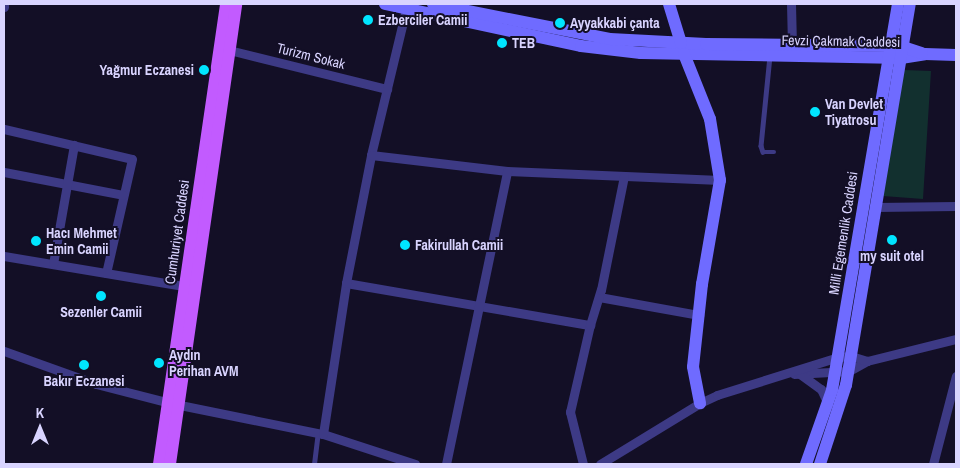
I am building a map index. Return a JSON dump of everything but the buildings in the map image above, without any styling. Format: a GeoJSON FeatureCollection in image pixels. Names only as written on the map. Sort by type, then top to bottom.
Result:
{"type":"FeatureCollection","features":[{"type":"Feature","properties":{"kind":"main road","name":"Cumhuriyet Caddesi"},"geometry":{"type":"LineString","coordinates":[[170,464],[184,286],[226,4]]}},
{"type":"Feature","properties":{"kind":"main road","name":"Cumhuriyet Caddesi"},"geometry":{"type":"LineString","coordinates":[[159,464],[174,404],[236,4]]}},
{"type":"Feature","properties":{"kind":"street","name":"Fevzi Çakmak Caddesi"},"geometry":{"type":"LineString","coordinates":[[386,4],[581,46],[641,53],[682,48],[792,44],[902,53],[956,55]]}},
{"type":"Feature","properties":{"kind":"street","name":"Fevzi Çakmak Caddesi"},"geometry":{"type":"LineString","coordinates":[[432,4],[579,34],[682,48],[770,54],[888,52]]}},
{"type":"Feature","properties":{"kind":"street"},"geometry":{"type":"LineString","coordinates":[[668,4],[682,48],[710,119],[720,180],[693,367],[700,403]]}},
{"type":"Feature","properties":{"kind":"street"},"geometry":{"type":"LineString","coordinates":[[791,4],[792,44]]}},
{"type":"Feature","properties":{"kind":"street","name":"Milli Egemenlik Caddesi"},"geometry":{"type":"LineString","coordinates":[[806,464],[828,406],[838,357],[888,52],[898,4]]}},
{"type":"Feature","properties":{"kind":"street","name":"Milli Egemenlik Caddesi"},"geometry":{"type":"LineString","coordinates":[[820,464],[849,371],[910,4]]}},
{"type":"Feature","properties":{"kind":"street"},"geometry":{"type":"LineString","coordinates":[[320,434],[371,154],[406,9]]}},
{"type":"Feature","properties":{"kind":"street","name":"Turizm Sokak"},"geometry":{"type":"LineString","coordinates":[[229,50],[387,89]]}},
{"type":"Feature","properties":{"kind":"street"},"geometry":{"type":"LineString","coordinates":[[4,129],[132,159],[106,273]]}},
{"type":"Feature","properties":{"kind":"street"},"geometry":{"type":"LineString","coordinates":[[53,264],[74,145]]}},
{"type":"Feature","properties":{"kind":"street"},"geometry":{"type":"LineString","coordinates":[[371,154],[507,171],[720,180]]}},
{"type":"Feature","properties":{"kind":"street"},"geometry":{"type":"LineString","coordinates":[[446,464],[507,171]]}},
{"type":"Feature","properties":{"kind":"street"},"geometry":{"type":"LineString","coordinates":[[4,172],[123,195]]}},
{"type":"Feature","properties":{"kind":"street"},"geometry":{"type":"LineString","coordinates":[[583,464],[570,412],[598,297],[624,176]]}},
{"type":"Feature","properties":{"kind":"street"},"geometry":{"type":"LineString","coordinates":[[876,206],[956,206]]}},
{"type":"Feature","properties":{"kind":"street"},"geometry":{"type":"LineString","coordinates":[[4,256],[184,286]]}},
{"type":"Feature","properties":{"kind":"street"},"geometry":{"type":"LineString","coordinates":[[346,283],[590,325]]}},
{"type":"Feature","properties":{"kind":"street"},"geometry":{"type":"LineString","coordinates":[[598,297],[699,315]]}},
{"type":"Feature","properties":{"kind":"street"},"geometry":{"type":"LineString","coordinates":[[784,376],[849,371],[867,361],[956,339]]}},
{"type":"Feature","properties":{"kind":"street"},"geometry":{"type":"LineString","coordinates":[[4,352],[96,384],[174,404],[320,434],[415,464]]}},
{"type":"Feature","properties":{"kind":"street"},"geometry":{"type":"LineString","coordinates":[[600,464],[700,403],[717,395],[784,376],[838,357],[851,356],[867,361]]}},
{"type":"Feature","properties":{"kind":"street"},"geometry":{"type":"LineString","coordinates":[[800,374],[821,389],[828,406]]}},
{"type":"Feature","properties":{"kind":"street"},"geometry":{"type":"LineString","coordinates":[[933,464],[956,376]]}},
{"type":"Feature","properties":{"kind":"lane"},"geometry":{"type":"LineString","coordinates":[[770,54],[761,146],[763,152],[774,152]]}},
{"type":"Feature","properties":{"kind":"lane"},"geometry":{"type":"LineString","coordinates":[[314,464],[320,434]]}},
{"type":"Feature","properties":{"kind":"green space"},"geometry":{"type":"Polygon","coordinates":[[[904,70],[931,71],[923,199],[883,196],[904,70]]]}},
{"type":"Feature","properties":{"kind":"place","name":"Ezberciler Camii"},"geometry":{"type":"Point","coordinates":[368,20]}},
{"type":"Feature","properties":{"kind":"place","name":"Ayyakkabi çanta"},"geometry":{"type":"Point","coordinates":[560,23]}},
{"type":"Feature","properties":{"kind":"place","name":"TEB"},"geometry":{"type":"Point","coordinates":[502,43]}},
{"type":"Feature","properties":{"kind":"place","name":"Yağmur Eczanesi"},"geometry":{"type":"Point","coordinates":[204,70]}},
{"type":"Feature","properties":{"kind":"place","name":"Van Devlet Tiyatrosu"},"geometry":{"type":"Point","coordinates":[815,112]}},
{"type":"Feature","properties":{"kind":"place","name":"my suit otel"},"geometry":{"type":"Point","coordinates":[892,240]}},
{"type":"Feature","properties":{"kind":"place","name":"Hacı Mehmet Emin Camii"},"geometry":{"type":"Point","coordinates":[36,241]}},
{"type":"Feature","properties":{"kind":"place","name":"Fakirullah Camii"},"geometry":{"type":"Point","coordinates":[405,245]}},
{"type":"Feature","properties":{"kind":"place","name":"Sezenler Camii"},"geometry":{"type":"Point","coordinates":[101,296]}},
{"type":"Feature","properties":{"kind":"place","name":"Aydın Perihan AVM"},"geometry":{"type":"Point","coordinates":[159,363]}},
{"type":"Feature","properties":{"kind":"place","name":"Bakır Eczanesi"},"geometry":{"type":"Point","coordinates":[84,365]}}]}
